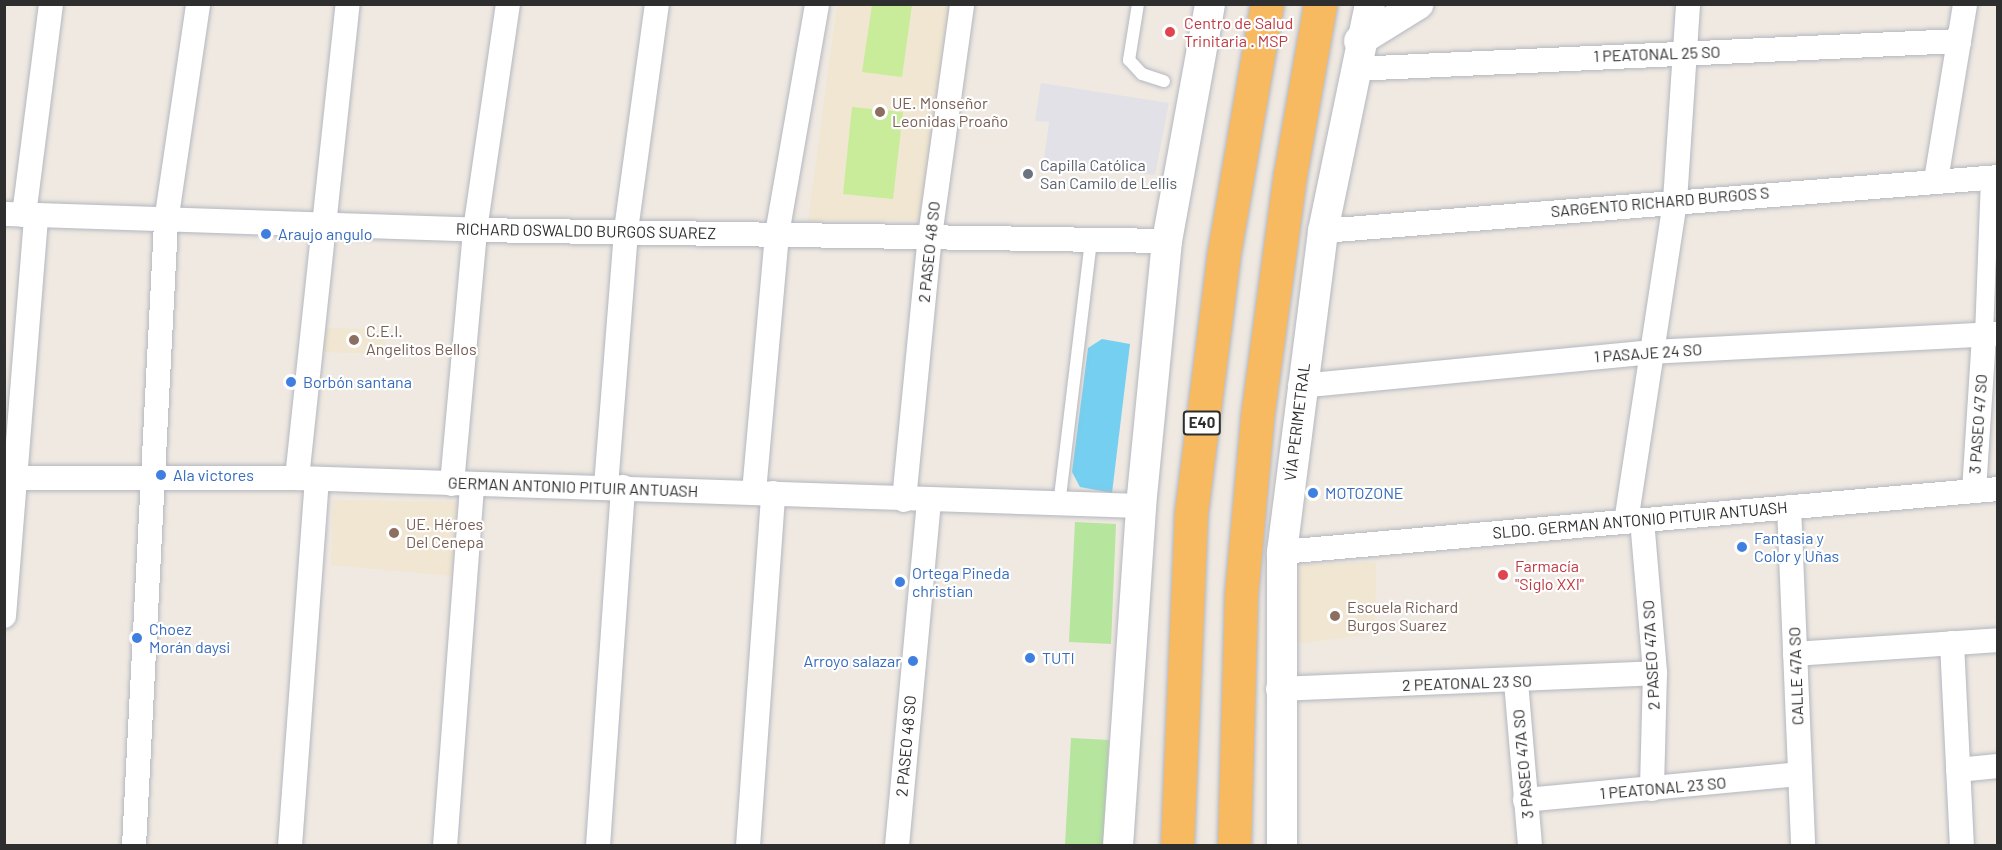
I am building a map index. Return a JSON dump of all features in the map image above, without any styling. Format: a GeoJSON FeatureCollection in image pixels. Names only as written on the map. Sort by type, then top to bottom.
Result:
{"type":"FeatureCollection","features":[{"type":"Feature","properties":{"kind":"highway","name":"E40"},"geometry":{"type":"LineString","coordinates":[[1177,846],[1191,513],[1223,258],[1267,4]]}},
{"type":"Feature","properties":{"kind":"highway"},"geometry":{"type":"LineString","coordinates":[[1234,846],[1241,595],[1257,418],[1290,174],[1320,4]]}},
{"type":"Feature","properties":{"kind":"street"},"geometry":{"type":"LineString","coordinates":[[4,616],[21,215],[51,4]]}},
{"type":"Feature","properties":{"kind":"street"},"geometry":{"type":"LineString","coordinates":[[134,846],[166,222],[198,4]]}},
{"type":"Feature","properties":{"kind":"street"},"geometry":{"type":"LineString","coordinates":[[290,846],[320,224],[348,4]]}},
{"type":"Feature","properties":{"kind":"street"},"geometry":{"type":"LineString","coordinates":[[445,846],[475,230],[508,4]]}},
{"type":"Feature","properties":{"kind":"street"},"geometry":{"type":"LineString","coordinates":[[598,846],[626,230],[657,4]]}},
{"type":"Feature","properties":{"kind":"street"},"geometry":{"type":"LineString","coordinates":[[748,846],[777,234],[817,4]]}},
{"type":"Feature","properties":{"kind":"street","name":"2 PASEO 48 SO"},"geometry":{"type":"LineString","coordinates":[[904,500],[930,236],[962,4]]}},
{"type":"Feature","properties":{"kind":"street"},"geometry":{"type":"LineString","coordinates":[[1118,846],[1141,506],[1167,241],[1210,4]]}},
{"type":"Feature","properties":{"kind":"street","name":"VÍA PERIMETRAL"},"geometry":{"type":"LineString","coordinates":[[1282,846],[1278,689],[1282,552],[1300,386],[1323,231],[1357,55],[1370,4]]}},
{"type":"Feature","properties":{"kind":"street"},"geometry":{"type":"LineString","coordinates":[[1357,55],[1419,4]]}},
{"type":"Feature","properties":{"kind":"street","name":"2 PASEO 47A SO"},"geometry":{"type":"LineString","coordinates":[[1652,789],[1655,673],[1634,521],[1651,352],[1675,201],[1687,53],[1688,4]]}},
{"type":"Feature","properties":{"kind":"street"},"geometry":{"type":"LineString","coordinates":[[1936,180],[1965,4]]}},
{"type":"Feature","properties":{"kind":"street","name":"1 PEATONAL 25 SO"},"geometry":{"type":"LineString","coordinates":[[1357,55],[1687,53],[1959,41]]}},
{"type":"Feature","properties":{"kind":"street","name":"SARGENTO RICHARD BURGOS S"},"geometry":{"type":"LineString","coordinates":[[1323,231],[1936,180],[1994,178]]}},
{"type":"Feature","properties":{"kind":"street","name":"3 PASEO 47 SO"},"geometry":{"type":"LineString","coordinates":[[1986,490],[1994,178]]}},
{"type":"Feature","properties":{"kind":"street","name":"RICHARD OSWALDO BURGOS SUAREZ"},"geometry":{"type":"LineString","coordinates":[[21,215],[166,222],[320,224],[475,230],[626,230],[1167,241]]}},
{"type":"Feature","properties":{"kind":"street","name":"1 PASAJE 24 SO"},"geometry":{"type":"LineString","coordinates":[[1300,386],[1651,352],[1991,334]]}},
{"type":"Feature","properties":{"kind":"street","name":"GERMAN ANTONIO PITUIR ANTUASH"},"geometry":{"type":"LineString","coordinates":[[11,478],[307,479],[614,487],[929,502],[1141,506]]}},
{"type":"Feature","properties":{"kind":"street","name":"SLDO. GERMAN ANTONIO PITUIR ANTUASH"},"geometry":{"type":"LineString","coordinates":[[1282,552],[1986,490]]}},
{"type":"Feature","properties":{"kind":"street","name":"2 PASEO 48 SO"},"geometry":{"type":"LineString","coordinates":[[897,846],[929,502]]}},
{"type":"Feature","properties":{"kind":"street","name":"CALLE 47A SO"},"geometry":{"type":"LineString","coordinates":[[1789,507],[1803,846]]}},
{"type":"Feature","properties":{"kind":"street"},"geometry":{"type":"LineString","coordinates":[[1795,654],[1998,640]]}},
{"type":"Feature","properties":{"kind":"street"},"geometry":{"type":"LineString","coordinates":[[1952,643],[1962,846]]}},
{"type":"Feature","properties":{"kind":"street","name":"2 PEATONAL 23 SO"},"geometry":{"type":"LineString","coordinates":[[1278,689],[1516,682],[1655,673]]}},
{"type":"Feature","properties":{"kind":"street","name":"3 PASEO 47A SO"},"geometry":{"type":"LineString","coordinates":[[1516,682],[1530,846]]}},
{"type":"Feature","properties":{"kind":"street"},"geometry":{"type":"LineString","coordinates":[[1958,770],[1998,766]]}},
{"type":"Feature","properties":{"kind":"street","name":"1 PEATONAL 23 SO"},"geometry":{"type":"LineString","coordinates":[[1525,800],[1800,774]]}},
{"type":"Feature","properties":{"kind":"lane"},"geometry":{"type":"LineString","coordinates":[[1138,4],[1129,60],[1142,74],[1164,81]]}},
{"type":"Feature","properties":{"kind":"lane"},"geometry":{"type":"LineString","coordinates":[[1059,505],[1091,240]]}},
{"type":"Feature","properties":{"kind":"shaded area","name":"UE. Monseñor Leonidas Proaño"},"geometry":{"type":"Polygon","coordinates":[[[837,5],[953,5],[920,220],[808,221],[837,5]]]}},
{"type":"Feature","properties":{"kind":"shaded area"},"geometry":{"type":"Polygon","coordinates":[[[1041,83],[1169,103],[1155,175],[1043,166],[1049,122],[1035,121],[1041,83]]]}},
{"type":"Feature","properties":{"kind":"shaded area","name":"C.E.I. Angelitos Bellos"},"geometry":{"type":"Polygon","coordinates":[[[324,328],[385,329],[385,354],[323,352],[324,328]]]}},
{"type":"Feature","properties":{"kind":"shaded area","name":"UE. Héroes Del Cenepa"},"geometry":{"type":"Polygon","coordinates":[[[333,500],[457,502],[452,576],[331,565],[333,500]]]}},
{"type":"Feature","properties":{"kind":"shaded area","name":"Escuela Richard Burgos Suarez"},"geometry":{"type":"Polygon","coordinates":[[[1376,562],[1375,634],[1293,644],[1299,565],[1376,562]]]}},
{"type":"Feature","properties":{"kind":"green space"},"geometry":{"type":"Polygon","coordinates":[[[872,5],[912,5],[902,77],[862,72],[872,5]]]}},
{"type":"Feature","properties":{"kind":"green space"},"geometry":{"type":"Polygon","coordinates":[[[852,107],[903,112],[893,199],[843,194],[852,107]]]}},
{"type":"Feature","properties":{"kind":"green space"},"geometry":{"type":"Polygon","coordinates":[[[1075,522],[1116,524],[1111,644],[1069,642],[1075,522]]]}},
{"type":"Feature","properties":{"kind":"green space"},"geometry":{"type":"Polygon","coordinates":[[[1071,738],[1109,740],[1103,845],[1065,845],[1071,738]]]}},
{"type":"Feature","properties":{"kind":"water"},"geometry":{"type":"Polygon","coordinates":[[[1102,339],[1130,344],[1112,493],[1080,487],[1072,472],[1088,348],[1102,339]]]}},
{"type":"Feature","properties":{"kind":"place","name":"Centro de Salud Trinitaria . MSP"},"geometry":{"type":"Point","coordinates":[1170,32]}},
{"type":"Feature","properties":{"kind":"place","name":"UE. Monseñor Leonidas Proaño"},"geometry":{"type":"Point","coordinates":[880,112]}},
{"type":"Feature","properties":{"kind":"place","name":"Capilla Católica San Camilo de Lellis"},"geometry":{"type":"Point","coordinates":[1028,174]}},
{"type":"Feature","properties":{"kind":"place","name":"Araujo angulo"},"geometry":{"type":"Point","coordinates":[266,234]}},
{"type":"Feature","properties":{"kind":"place","name":"C.E.I. Angelitos Bellos"},"geometry":{"type":"Point","coordinates":[354,340]}},
{"type":"Feature","properties":{"kind":"place","name":"Borbón santana"},"geometry":{"type":"Point","coordinates":[291,382]}},
{"type":"Feature","properties":{"kind":"place","name":"Ala victores"},"geometry":{"type":"Point","coordinates":[161,475]}},
{"type":"Feature","properties":{"kind":"place","name":"MOTOZONE"},"geometry":{"type":"Point","coordinates":[1313,493]}},
{"type":"Feature","properties":{"kind":"place","name":"UE. Héroes Del Cenepa"},"geometry":{"type":"Point","coordinates":[394,533]}},
{"type":"Feature","properties":{"kind":"place","name":"Fantasia y Color y Uñas"},"geometry":{"type":"Point","coordinates":[1742,547]}},
{"type":"Feature","properties":{"kind":"place","name":"Farmacía \"Siglo XXI\""},"geometry":{"type":"Point","coordinates":[1503,575]}},
{"type":"Feature","properties":{"kind":"place","name":"Ortega Pineda christian"},"geometry":{"type":"Point","coordinates":[900,582]}},
{"type":"Feature","properties":{"kind":"place","name":"Escuela Richard Burgos Suarez"},"geometry":{"type":"Point","coordinates":[1335,616]}},
{"type":"Feature","properties":{"kind":"place","name":"Choez Morán daysi"},"geometry":{"type":"Point","coordinates":[137,638]}},
{"type":"Feature","properties":{"kind":"place","name":"TUTI"},"geometry":{"type":"Point","coordinates":[1030,658]}},
{"type":"Feature","properties":{"kind":"place","name":"Arroyo salazar"},"geometry":{"type":"Point","coordinates":[913,661]}}]}
